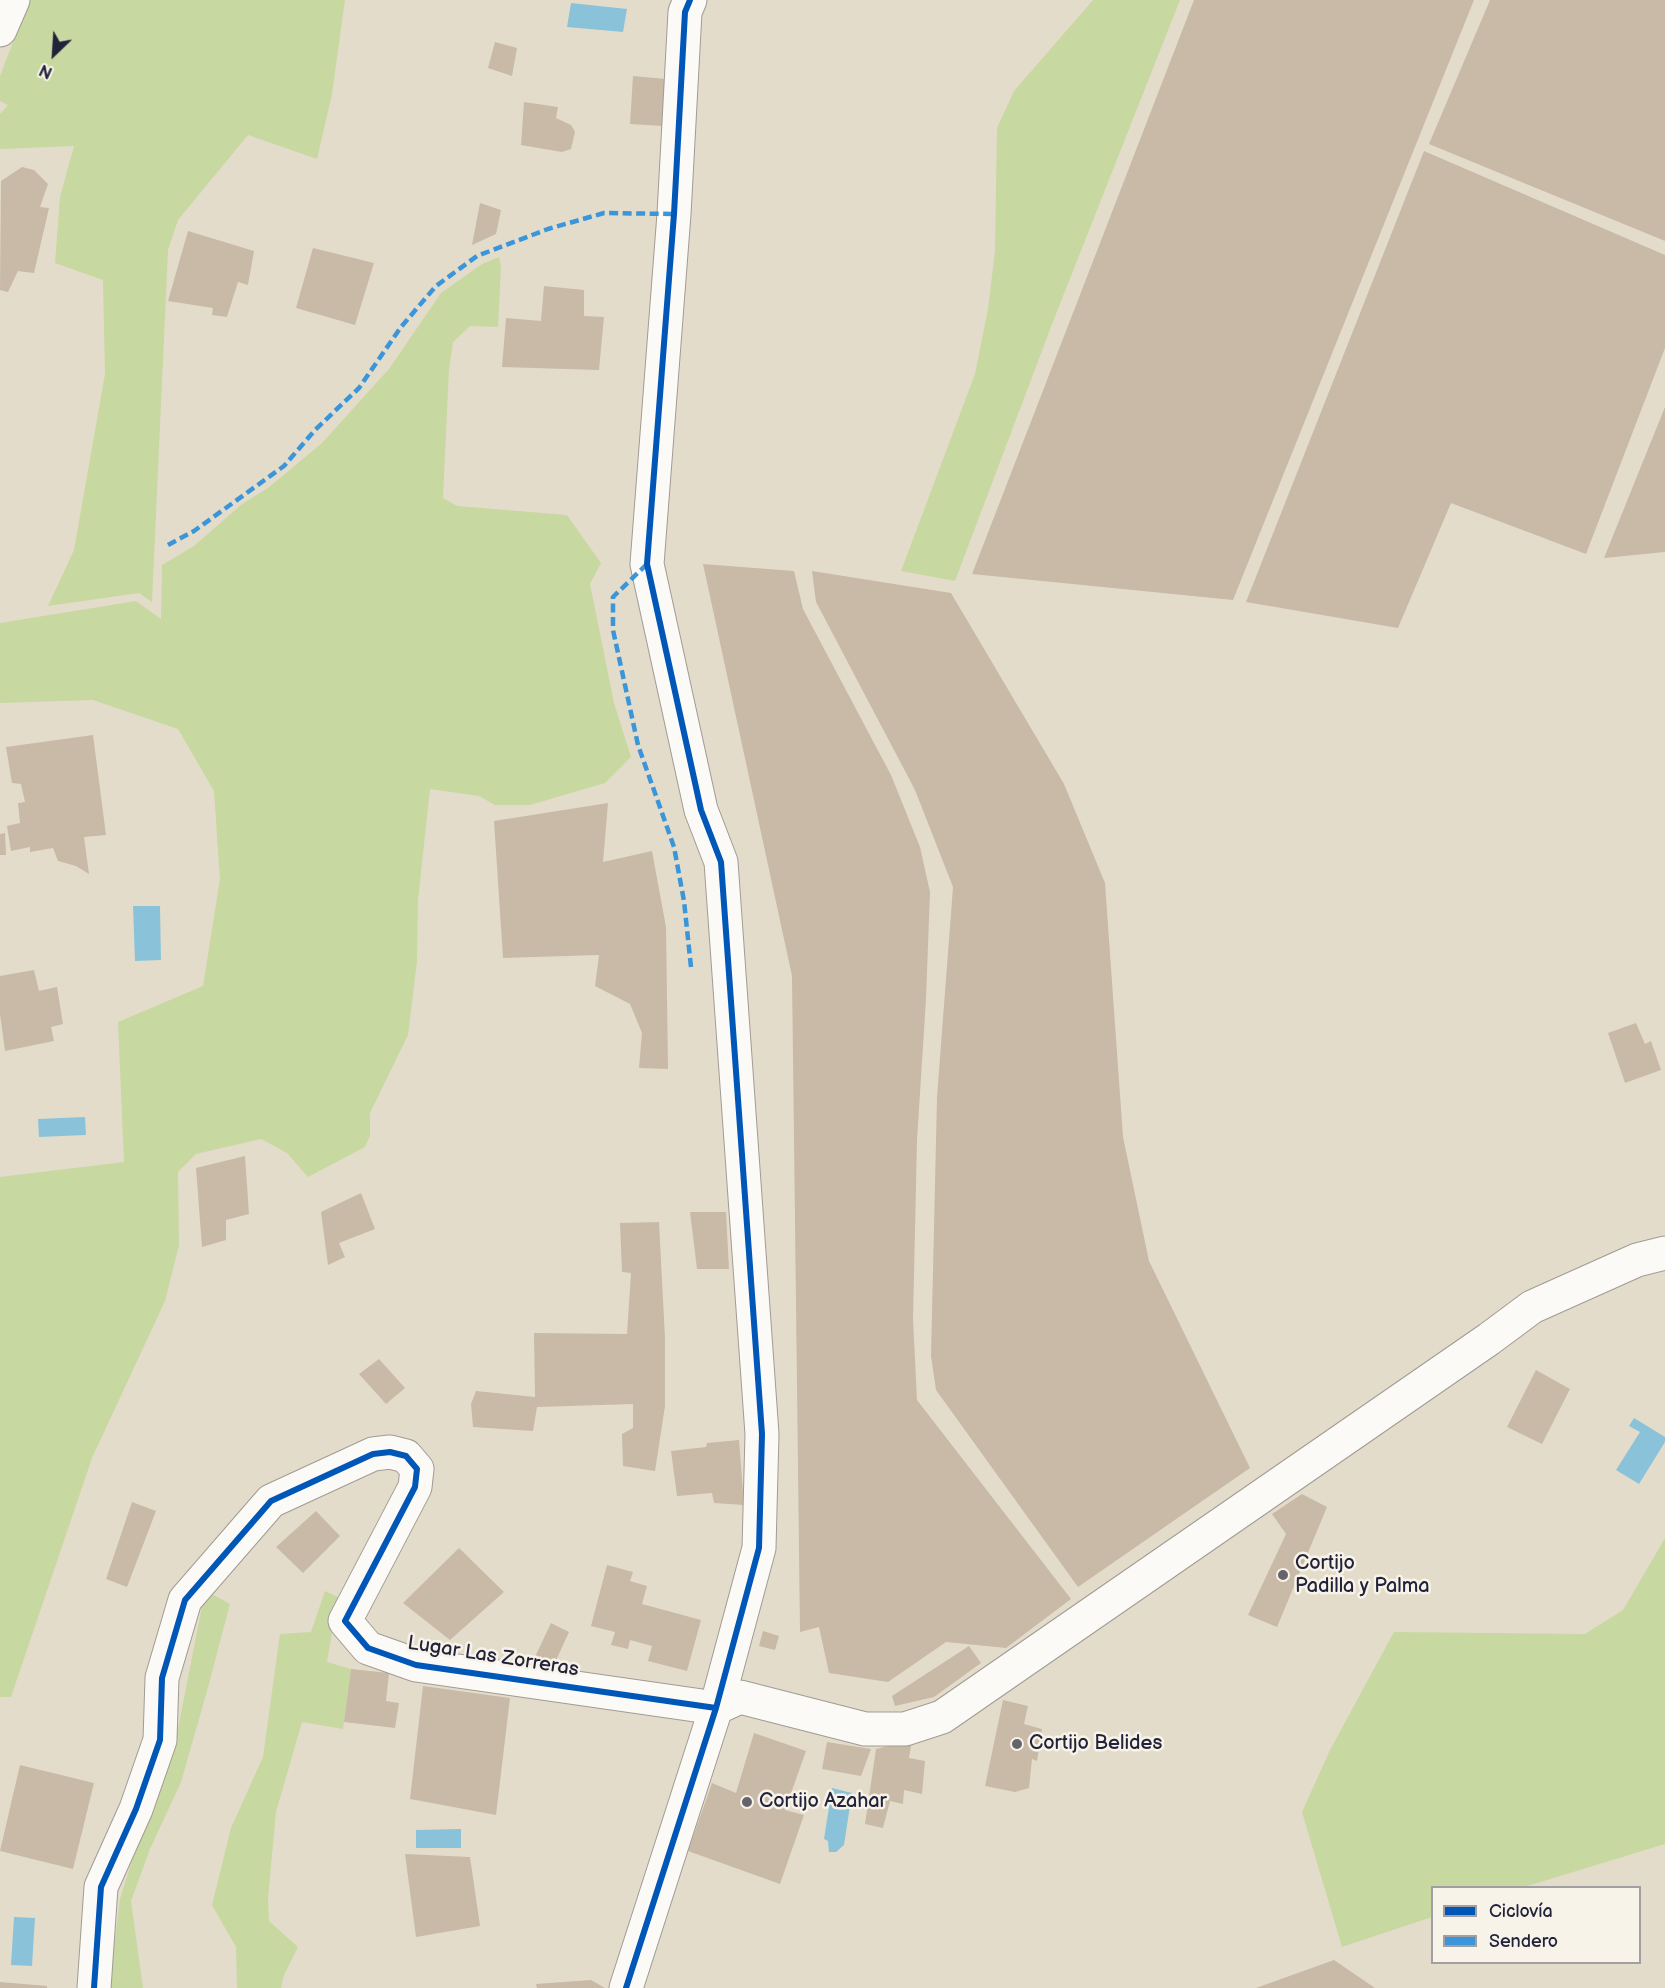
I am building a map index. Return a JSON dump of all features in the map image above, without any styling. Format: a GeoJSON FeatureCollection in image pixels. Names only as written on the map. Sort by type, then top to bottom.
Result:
{"type":"FeatureCollection","features":[{"type":"Feature","properties":{"kind":"street"},"geometry":{"type":"LineString","coordinates":[[0,30],[13,0]]}},
{"type":"Feature","properties":{"kind":"street"},"geometry":{"type":"LineString","coordinates":[[626,1988],[716,1708],[759,1548],[762,1434],[721,862],[701,810],[647,564],[674,214],[685,12],[690,0]]}},
{"type":"Feature","properties":{"kind":"street"},"geometry":{"type":"LineString","coordinates":[[716,1708],[740,1697],[865,1730],[905,1729],[942,1718],[1489,1340],[1532,1307],[1636,1260],[1665,1253]]}},
{"type":"Feature","properties":{"kind":"street","name":"Lugar Las Zorreras"},"geometry":{"type":"LineString","coordinates":[[94,1988],[101,1887],[136,1809],[160,1740],[162,1678],[185,1600],[271,1501],[373,1454],[390,1452],[406,1456],[417,1468],[415,1486],[345,1621],[368,1648],[416,1665],[716,1708]]}},
{"type":"Feature","properties":{"kind":"green space"},"geometry":{"type":"Polygon","coordinates":[[[29,0],[345,0],[332,94],[317,159],[248,135],[178,220],[168,250],[152,602],[139,593],[48,606],[74,550],[105,374],[103,280],[55,263],[60,197],[74,146],[0,149],[0,114],[8,105],[0,101],[0,76],[29,0]]]}},
{"type":"Feature","properties":{"kind":"green space"},"geometry":{"type":"Polygon","coordinates":[[[1093,0],[1180,0],[1054,319],[955,581],[901,571],[975,374],[988,309],[995,251],[997,128],[1014,91],[1093,0]]]}},
{"type":"Feature","properties":{"kind":"green space"},"geometry":{"type":"Polygon","coordinates":[[[499,257],[501,266],[498,327],[470,326],[453,342],[449,369],[443,498],[457,506],[567,515],[601,563],[590,584],[614,703],[631,757],[605,783],[530,805],[495,805],[479,796],[430,789],[418,900],[417,961],[408,1035],[370,1113],[370,1136],[365,1147],[308,1177],[287,1153],[261,1139],[196,1154],[178,1172],[179,1245],[165,1301],[92,1458],[11,1697],[0,1697],[0,1177],[124,1162],[118,1022],[203,986],[220,879],[214,791],[178,729],[93,700],[0,703],[0,623],[136,601],[161,619],[162,565],[194,546],[242,504],[268,488],[322,443],[389,369],[441,293],[482,264],[499,257]]]}},
{"type":"Feature","properties":{"kind":"green space"},"geometry":{"type":"Polygon","coordinates":[[[1665,1538],[1665,1844],[1527,1886],[1431,1886],[1431,1917],[1342,1947],[1302,1812],[1330,1750],[1394,1632],[1585,1634],[1623,1610],[1665,1538]]]}},
{"type":"Feature","properties":{"kind":"green space"},"geometry":{"type":"Polygon","coordinates":[[[325,1591],[338,1597],[327,1662],[351,1669],[343,1729],[302,1722],[276,1812],[268,1898],[269,1921],[298,1947],[284,1975],[281,1988],[237,1988],[236,1947],[212,1905],[231,1828],[263,1757],[280,1634],[311,1632],[325,1591]]]}},
{"type":"Feature","properties":{"kind":"green space"},"geometry":{"type":"Polygon","coordinates":[[[212,1594],[230,1604],[181,1782],[150,1849],[131,1901],[143,1988],[109,1988],[120,1899],[147,1812],[178,1729],[202,1606],[212,1594]]]}},
{"type":"Feature","properties":{"kind":"water"},"geometry":{"type":"Polygon","coordinates":[[[571,3],[627,9],[623,32],[567,27],[571,3]]]}},
{"type":"Feature","properties":{"kind":"water"},"geometry":{"type":"Polygon","coordinates":[[[133,906],[160,906],[161,960],[135,961],[133,906]]]}},
{"type":"Feature","properties":{"kind":"water"},"geometry":{"type":"Polygon","coordinates":[[[85,1117],[86,1135],[39,1137],[38,1119],[85,1117]]]}},
{"type":"Feature","properties":{"kind":"water"},"geometry":{"type":"Polygon","coordinates":[[[1634,1418],[1665,1437],[1665,1442],[1639,1484],[1616,1470],[1640,1432],[1629,1426],[1634,1418]]]}},
{"type":"Feature","properties":{"kind":"water"},"geometry":{"type":"Polygon","coordinates":[[[832,1788],[852,1793],[844,1845],[836,1852],[829,1852],[828,1841],[824,1839],[832,1788]]]}},
{"type":"Feature","properties":{"kind":"water"},"geometry":{"type":"Polygon","coordinates":[[[461,1829],[461,1848],[416,1848],[416,1830],[461,1829]]]}},
{"type":"Feature","properties":{"kind":"water"},"geometry":{"type":"Polygon","coordinates":[[[14,1917],[35,1918],[32,1966],[11,1965],[14,1917]]]}},
{"type":"Feature","properties":{"kind":"building"},"geometry":{"type":"Polygon","coordinates":[[[1194,0],[1474,0],[1233,600],[972,574],[1194,0]]]}},
{"type":"Feature","properties":{"kind":"building"},"geometry":{"type":"Polygon","coordinates":[[[1490,0],[1665,0],[1665,241],[1429,144],[1490,0]]]}},
{"type":"Feature","properties":{"kind":"building"},"geometry":{"type":"Polygon","coordinates":[[[495,42],[517,48],[512,76],[488,68],[495,42]]]}},
{"type":"Feature","properties":{"kind":"building"},"geometry":{"type":"Polygon","coordinates":[[[633,76],[666,79],[662,126],[630,124],[633,76]]]}},
{"type":"Feature","properties":{"kind":"building"},"geometry":{"type":"Polygon","coordinates":[[[524,102],[558,107],[556,118],[571,125],[575,132],[571,149],[562,152],[521,145],[524,102]]]}},
{"type":"Feature","properties":{"kind":"building"},"geometry":{"type":"Polygon","coordinates":[[[1424,151],[1665,255],[1665,348],[1586,554],[1451,503],[1398,628],[1246,602],[1424,151]]]}},
{"type":"Feature","properties":{"kind":"building"},"geometry":{"type":"Polygon","coordinates":[[[22,167],[34,170],[48,184],[40,207],[49,208],[34,273],[18,271],[8,292],[0,290],[1,181],[22,167]]]}},
{"type":"Feature","properties":{"kind":"building"},"geometry":{"type":"Polygon","coordinates":[[[480,203],[501,210],[496,234],[472,245],[480,203]]]}},
{"type":"Feature","properties":{"kind":"building"},"geometry":{"type":"Polygon","coordinates":[[[188,231],[254,251],[248,285],[238,282],[227,317],[212,315],[213,308],[168,301],[188,231]]]}},
{"type":"Feature","properties":{"kind":"building"},"geometry":{"type":"Polygon","coordinates":[[[313,248],[374,263],[355,325],[296,308],[313,248]]]}},
{"type":"Feature","properties":{"kind":"building"},"geometry":{"type":"Polygon","coordinates":[[[544,286],[584,290],[584,316],[604,317],[599,370],[502,367],[506,318],[541,321],[544,286]]]}},
{"type":"Feature","properties":{"kind":"building"},"geometry":{"type":"Polygon","coordinates":[[[1665,407],[1665,552],[1604,558],[1665,407]]]}},
{"type":"Feature","properties":{"kind":"building"},"geometry":{"type":"Polygon","coordinates":[[[703,564],[794,571],[803,609],[891,775],[920,847],[930,892],[917,1140],[913,1319],[917,1400],[1071,1599],[1006,1648],[946,1642],[888,1682],[829,1673],[819,1627],[800,1632],[792,976],[703,564]]]}},
{"type":"Feature","properties":{"kind":"building"},"geometry":{"type":"Polygon","coordinates":[[[812,571],[951,593],[1064,784],[1105,883],[1123,1137],[1149,1261],[1250,1468],[1078,1587],[936,1390],[931,1356],[937,1097],[953,887],[915,790],[816,602],[812,571]]]}},
{"type":"Feature","properties":{"kind":"building"},"geometry":{"type":"Polygon","coordinates":[[[93,735],[106,835],[84,837],[89,874],[76,866],[58,861],[53,848],[30,852],[30,847],[11,851],[7,826],[20,823],[18,803],[25,802],[21,784],[12,783],[6,747],[93,735]]]}},
{"type":"Feature","properties":{"kind":"building"},"geometry":{"type":"Polygon","coordinates":[[[608,803],[603,862],[652,851],[666,927],[668,1069],[639,1068],[642,1033],[630,1004],[595,986],[599,955],[503,958],[494,821],[608,803]]]}},
{"type":"Feature","properties":{"kind":"building"},"geometry":{"type":"Polygon","coordinates":[[[5,833],[6,855],[0,855],[0,834],[5,833]]]}},
{"type":"Feature","properties":{"kind":"building"},"geometry":{"type":"Polygon","coordinates":[[[34,970],[39,991],[57,987],[63,1024],[51,1027],[54,1041],[5,1051],[0,1014],[0,976],[34,970]]]}},
{"type":"Feature","properties":{"kind":"building"},"geometry":{"type":"Polygon","coordinates":[[[1636,1023],[1645,1044],[1651,1041],[1661,1070],[1625,1083],[1608,1033],[1636,1023]]]}},
{"type":"Feature","properties":{"kind":"building"},"geometry":{"type":"Polygon","coordinates":[[[245,1156],[249,1214],[226,1220],[226,1240],[202,1247],[196,1168],[245,1156]]]}},
{"type":"Feature","properties":{"kind":"building"},"geometry":{"type":"Polygon","coordinates":[[[361,1193],[375,1229],[339,1243],[345,1257],[328,1265],[321,1212],[361,1193]]]}},
{"type":"Feature","properties":{"kind":"building"},"geometry":{"type":"Polygon","coordinates":[[[690,1212],[726,1212],[729,1269],[697,1269],[690,1212]]]}},
{"type":"Feature","properties":{"kind":"building"},"geometry":{"type":"Polygon","coordinates":[[[659,1222],[665,1338],[665,1406],[655,1471],[623,1466],[622,1434],[633,1428],[633,1404],[537,1407],[533,1431],[473,1427],[471,1404],[476,1391],[535,1397],[534,1333],[627,1334],[631,1273],[622,1272],[620,1223],[659,1222]]]}},
{"type":"Feature","properties":{"kind":"building"},"geometry":{"type":"Polygon","coordinates":[[[379,1359],[405,1388],[386,1404],[359,1374],[379,1359]]]}},
{"type":"Feature","properties":{"kind":"building"},"geometry":{"type":"Polygon","coordinates":[[[1536,1370],[1570,1389],[1542,1444],[1507,1427],[1536,1370]]]}},
{"type":"Feature","properties":{"kind":"building"},"geometry":{"type":"Polygon","coordinates":[[[739,1440],[744,1505],[714,1503],[712,1493],[677,1496],[671,1451],[706,1447],[707,1443],[739,1440]]]}},
{"type":"Feature","properties":{"kind":"building","name":"Cortijo Padilla y Palma"},"geometry":{"type":"Polygon","coordinates":[[[1302,1494],[1327,1507],[1277,1627],[1248,1615],[1286,1534],[1272,1514],[1302,1494]]]}},
{"type":"Feature","properties":{"kind":"building"},"geometry":{"type":"Polygon","coordinates":[[[132,1502],[156,1511],[127,1587],[106,1579],[132,1502]]]}},
{"type":"Feature","properties":{"kind":"building"},"geometry":{"type":"Polygon","coordinates":[[[316,1511],[340,1536],[303,1573],[276,1547],[316,1511]]]}},
{"type":"Feature","properties":{"kind":"building"},"geometry":{"type":"Polygon","coordinates":[[[459,1548],[504,1592],[450,1640],[403,1603],[459,1548]]]}},
{"type":"Feature","properties":{"kind":"building"},"geometry":{"type":"Polygon","coordinates":[[[607,1565],[633,1572],[630,1581],[647,1586],[642,1604],[701,1620],[687,1671],[648,1661],[652,1646],[630,1640],[628,1649],[611,1645],[615,1632],[591,1626],[607,1565]]]}},
{"type":"Feature","properties":{"kind":"building"},"geometry":{"type":"Polygon","coordinates":[[[551,1623],[569,1632],[553,1667],[534,1659],[551,1623]]]}},
{"type":"Feature","properties":{"kind":"building"},"geometry":{"type":"Polygon","coordinates":[[[763,1631],[779,1636],[775,1650],[759,1646],[763,1631]]]}},
{"type":"Feature","properties":{"kind":"building"},"geometry":{"type":"Polygon","coordinates":[[[969,1646],[981,1663],[934,1697],[895,1706],[892,1696],[969,1646]]]}},
{"type":"Feature","properties":{"kind":"building"},"geometry":{"type":"Polygon","coordinates":[[[351,1669],[389,1673],[386,1701],[399,1703],[395,1728],[344,1722],[351,1669]]]}},
{"type":"Feature","properties":{"kind":"building"},"geometry":{"type":"Polygon","coordinates":[[[423,1686],[510,1698],[496,1815],[410,1799],[423,1686]]]}},
{"type":"Feature","properties":{"kind":"building","name":"Cortijo Belides"},"geometry":{"type":"Polygon","coordinates":[[[1003,1700],[1028,1706],[1024,1724],[1042,1729],[1037,1761],[1032,1759],[1029,1788],[1015,1792],[985,1786],[1003,1700]]]}},
{"type":"Feature","properties":{"kind":"building","name":"Cortijo Azahar"},"geometry":{"type":"Polygon","coordinates":[[[754,1733],[806,1751],[785,1810],[804,1815],[780,1884],[688,1851],[712,1783],[736,1793],[754,1733]]]}},
{"type":"Feature","properties":{"kind":"building"},"geometry":{"type":"Polygon","coordinates":[[[912,1740],[909,1758],[925,1761],[922,1794],[904,1790],[903,1804],[890,1801],[883,1828],[865,1824],[876,1749],[912,1740]]]}},
{"type":"Feature","properties":{"kind":"building"},"geometry":{"type":"Polygon","coordinates":[[[827,1742],[871,1749],[861,1776],[822,1769],[827,1742]]]}},
{"type":"Feature","properties":{"kind":"building"},"geometry":{"type":"Polygon","coordinates":[[[20,1765],[94,1783],[73,1869],[0,1851],[20,1765]]]}},
{"type":"Feature","properties":{"kind":"building"},"geometry":{"type":"Polygon","coordinates":[[[405,1854],[470,1857],[480,1926],[416,1937],[405,1854]]]}},
{"type":"Feature","properties":{"kind":"building"},"geometry":{"type":"Polygon","coordinates":[[[1334,1960],[1375,1988],[1256,1988],[1334,1960]]]}},
{"type":"Feature","properties":{"kind":"building"},"geometry":{"type":"Polygon","coordinates":[[[591,1980],[605,1988],[537,1988],[536,1984],[591,1980]]]}},
{"type":"Feature","properties":{"kind":"building"},"geometry":{"type":"Polygon","coordinates":[[[0,1982],[47,1986],[47,1988],[0,1988],[0,1982]]]}},
{"type":"Feature","properties":{"kind":"marked path"},"geometry":{"type":"LineString","coordinates":[[168,545],[194,531],[284,466],[315,430],[359,388],[401,327],[436,286],[477,256],[548,229],[604,213],[674,214]]}},
{"type":"Feature","properties":{"kind":"marked path"},"geometry":{"type":"LineString","coordinates":[[647,564],[613,597],[613,630],[638,745],[674,847],[684,901],[691,967]]}},
{"type":"Feature","properties":{"kind":"cycle path"},"geometry":{"type":"LineString","coordinates":[[626,1988],[716,1708],[759,1548],[762,1434],[721,862],[701,810],[647,564],[674,214],[685,12],[690,0]]}},
{"type":"Feature","properties":{"kind":"cycle path"},"geometry":{"type":"LineString","coordinates":[[94,1988],[101,1887],[136,1809],[160,1740],[162,1678],[185,1600],[271,1501],[373,1454],[390,1452],[406,1456],[417,1469],[415,1487],[345,1621],[368,1648],[416,1665],[716,1708]]}},
{"type":"Feature","properties":{"kind":"place","name":"Cortijo Padilla y Palma"},"geometry":{"type":"Point","coordinates":[1283,1575]}},
{"type":"Feature","properties":{"kind":"place","name":"Cortijo Belides"},"geometry":{"type":"Point","coordinates":[1017,1744]}},
{"type":"Feature","properties":{"kind":"place","name":"Cortijo Azahar"},"geometry":{"type":"Point","coordinates":[747,1802]}}]}
